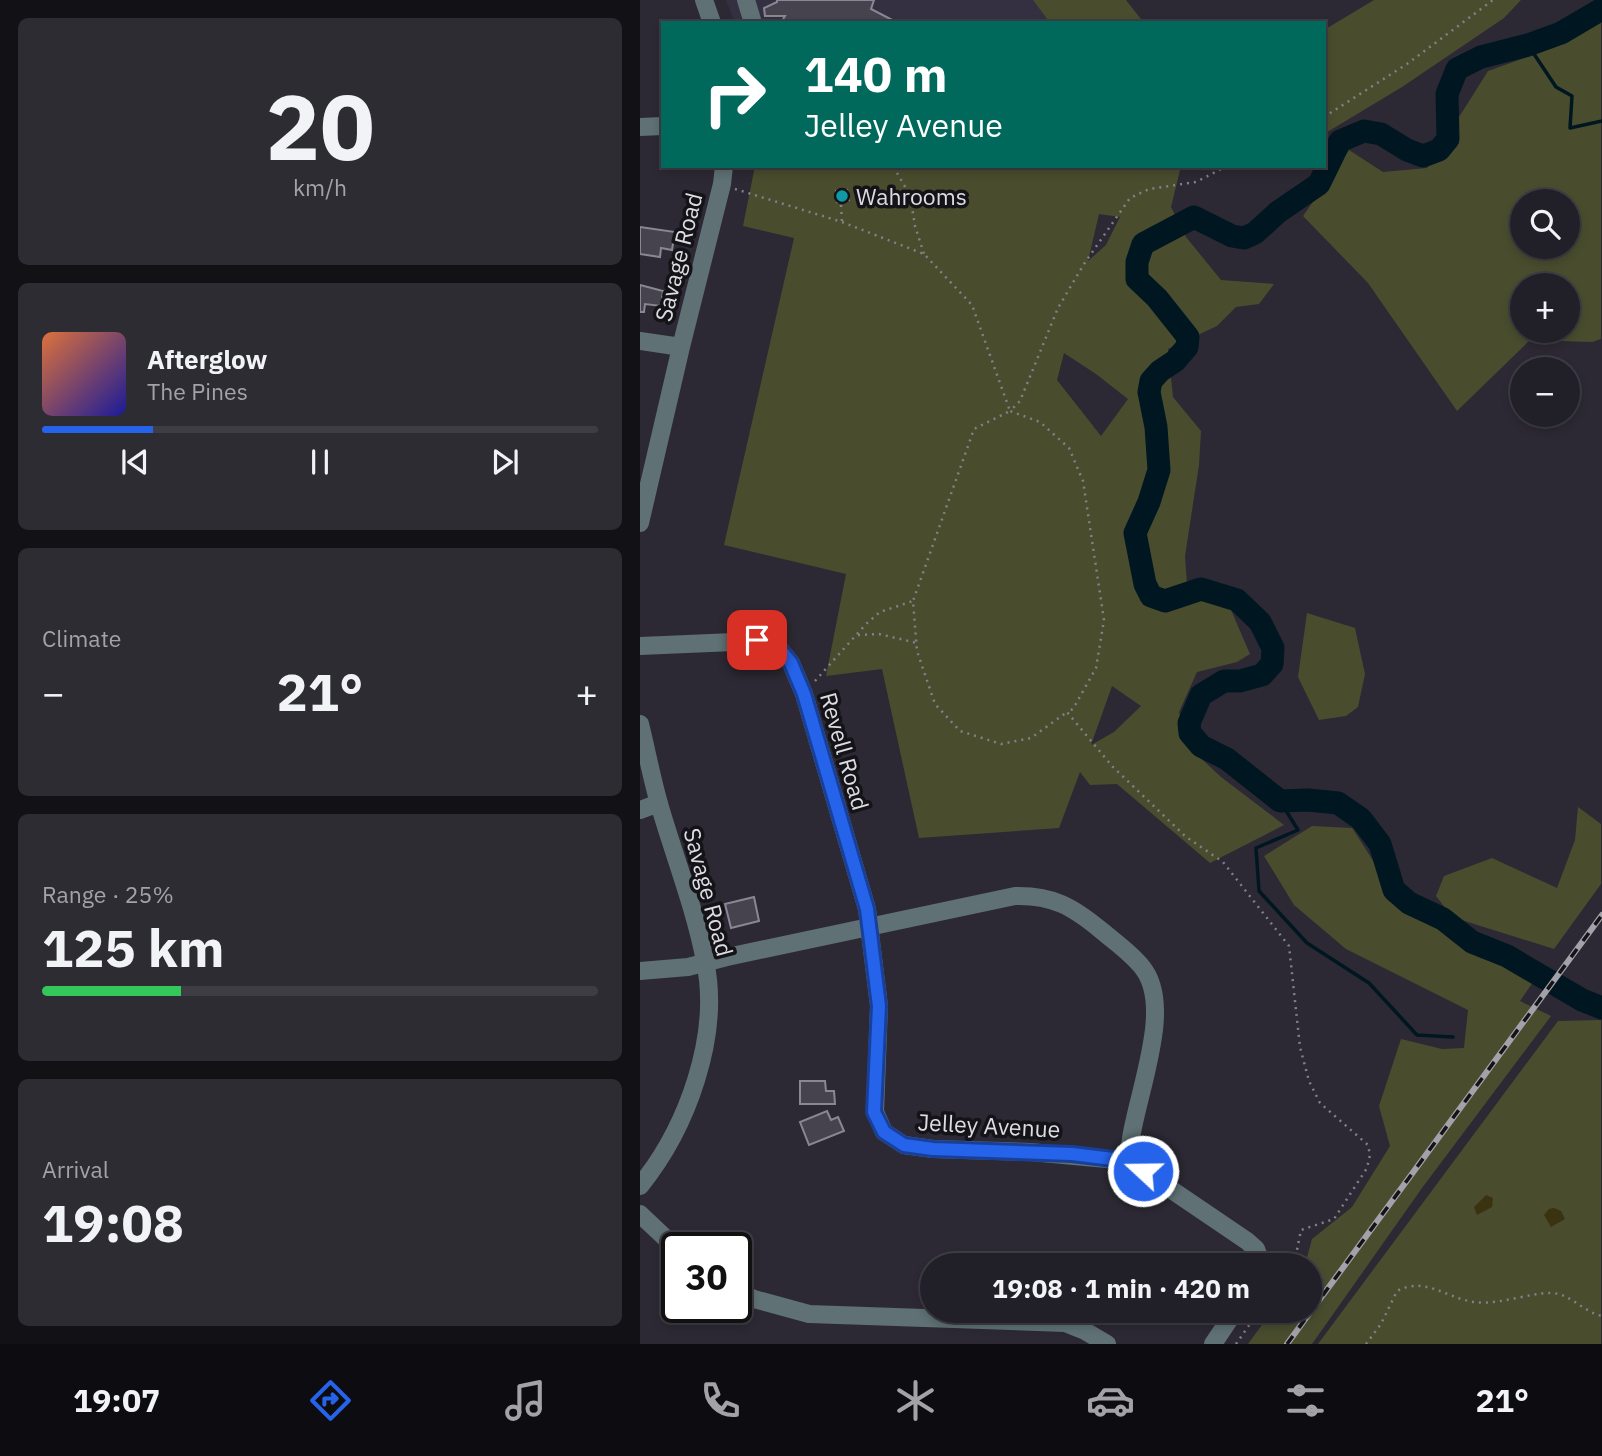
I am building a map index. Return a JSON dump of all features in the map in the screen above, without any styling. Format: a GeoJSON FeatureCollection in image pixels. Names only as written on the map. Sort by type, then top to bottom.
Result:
{"type":"FeatureCollection","features":[{"type":"Feature","properties":{"kind":"street"},"geometry":{"type":"LineString","coordinates":[[704,0],[711,21]]}},
{"type":"Feature","properties":{"kind":"street"},"geometry":{"type":"LineString","coordinates":[[746,0],[752,21]]}},
{"type":"Feature","properties":{"kind":"street"},"geometry":{"type":"LineString","coordinates":[[640,127],[661,125]]}},
{"type":"Feature","properties":{"kind":"street","name":"Savage Road"},"geometry":{"type":"LineString","coordinates":[[641,513],[723,175]]}},
{"type":"Feature","properties":{"kind":"street"},"geometry":{"type":"LineString","coordinates":[[640,341],[681,347]]}},
{"type":"Feature","properties":{"kind":"street","name":"Revell Road"},"geometry":{"type":"LineString","coordinates":[[640,646],[757,640],[779,648],[791,663],[804,694],[867,909],[869,927]]}},
{"type":"Feature","properties":{"kind":"street","name":"Savage Road"},"geometry":{"type":"LineString","coordinates":[[640,724],[659,803],[706,962],[709,1013],[705,1044],[677,1130],[659,1162],[640,1186]]}},
{"type":"Feature","properties":{"kind":"street"},"geometry":{"type":"LineString","coordinates":[[640,810],[659,803]]}},
{"type":"Feature","properties":{"kind":"street"},"geometry":{"type":"LineString","coordinates":[[640,971],[688,967],[1015,896],[1038,895],[1064,905],[1126,951],[1143,968],[1154,992],[1154,1022],[1149,1061],[1129,1161]]}},
{"type":"Feature","properties":{"kind":"street","name":"Jelley Avenue"},"geometry":{"type":"LineString","coordinates":[[869,927],[879,1006],[874,1112],[884,1132],[904,1145],[933,1149],[1030,1152],[1129,1161],[1247,1241],[1258,1253]]}},
{"type":"Feature","properties":{"kind":"street"},"geometry":{"type":"LineString","coordinates":[[640,1214],[661,1234]]}},
{"type":"Feature","properties":{"kind":"street"},"geometry":{"type":"LineString","coordinates":[[752,1297],[809,1314],[1065,1323],[1107,1344]]}},
{"type":"Feature","properties":{"kind":"street"},"geometry":{"type":"LineString","coordinates":[[1213,1344],[1227,1323]]}},
{"type":"Feature","properties":{"kind":"path"},"geometry":{"type":"LineString","coordinates":[[1326,116],[1408,64],[1493,0]]}},
{"type":"Feature","properties":{"kind":"path"},"geometry":{"type":"LineString","coordinates":[[1010,411],[1040,422],[1069,448],[1083,481],[1104,620],[1096,668],[1073,709],[1031,738],[1001,744],[960,731],[935,704],[917,643],[913,601],[974,429],[1010,411],[1020,401],[1058,307],[1130,198],[1149,189],[1196,182],[1223,168]]}},
{"type":"Feature","properties":{"kind":"path"},"geometry":{"type":"LineString","coordinates":[[897,173],[910,195],[915,226],[924,254]]}},
{"type":"Feature","properties":{"kind":"path"},"geometry":{"type":"LineString","coordinates":[[723,175],[770,202],[842,222],[924,254],[972,305],[1010,411]]}},
{"type":"Feature","properties":{"kind":"path"},"geometry":{"type":"LineString","coordinates":[[841,205],[842,222]]}},
{"type":"Feature","properties":{"kind":"path"},"geometry":{"type":"LineString","coordinates":[[804,694],[880,612],[913,601]]}},
{"type":"Feature","properties":{"kind":"path"},"geometry":{"type":"LineString","coordinates":[[856,635],[879,634],[917,643]]}},
{"type":"Feature","properties":{"kind":"path"},"geometry":{"type":"LineString","coordinates":[[1067,712],[1121,775],[1185,836],[1223,862],[1289,946],[1300,1047],[1309,1082],[1320,1103],[1368,1145],[1370,1155],[1367,1168],[1334,1219],[1301,1230],[1296,1253]]}},
{"type":"Feature","properties":{"kind":"path"},"geometry":{"type":"LineString","coordinates":[[1366,1344],[1381,1324],[1397,1291],[1416,1285],[1425,1285],[1453,1296],[1485,1303],[1545,1293],[1558,1294],[1575,1300],[1587,1311],[1601,1316]]}},
{"type":"Feature","properties":{"kind":"path"},"geometry":{"type":"LineString","coordinates":[[1236,1344],[1251,1323]]}},
{"type":"Feature","properties":{"kind":"shaded area"},"geometry":{"type":"Polygon","coordinates":[[[726,0],[1033,0],[1049,21],[734,21],[726,0]]]}},
{"type":"Feature","properties":{"kind":"green space"},"geometry":{"type":"Polygon","coordinates":[[[1033,0],[1126,0],[1142,21],[1049,21],[1033,0]]]}},
{"type":"Feature","properties":{"kind":"green space"},"geometry":{"type":"Polygon","coordinates":[[[1374,0],[1521,0],[1504,18],[1402,87],[1326,133],[1326,29],[1374,0]]]}},
{"type":"Feature","properties":{"kind":"green space"},"geometry":{"type":"Polygon","coordinates":[[[1601,17],[1601,339],[1580,342],[1580,273],[1510,273],[1510,343],[1527,343],[1457,411],[1368,283],[1303,216],[1349,150],[1383,172],[1427,168],[1488,71],[1555,47],[1601,17]]]}},
{"type":"Feature","properties":{"kind":"green space"},"geometry":{"type":"Polygon","coordinates":[[[755,168],[1181,168],[1171,207],[1186,237],[1221,280],[1274,284],[1259,304],[1236,307],[1217,326],[1168,349],[1173,397],[1201,431],[1199,465],[1185,556],[1188,598],[1228,603],[1250,654],[1237,662],[1197,672],[1179,712],[1190,748],[1221,777],[1284,825],[1210,863],[1117,784],[1090,785],[1080,772],[1059,828],[919,838],[882,669],[826,676],[846,574],[724,545],[794,238],[743,226],[755,168]],[[1099,214],[1088,261],[1106,245],[1120,217],[1099,214]],[[1064,353],[1057,380],[1101,436],[1128,399],[1064,353]],[[1112,686],[1091,745],[1114,732],[1141,706],[1112,686]]]}},
{"type":"Feature","properties":{"kind":"green space"},"geometry":{"type":"Polygon","coordinates":[[[1307,613],[1355,628],[1365,674],[1358,707],[1346,716],[1319,720],[1298,677],[1307,613]]]}},
{"type":"Feature","properties":{"kind":"green space"},"geometry":{"type":"Polygon","coordinates":[[[1578,807],[1601,824],[1601,884],[1554,949],[1452,917],[1436,896],[1444,876],[1492,858],[1557,888],[1575,840],[1578,807]]]}},
{"type":"Feature","properties":{"kind":"green space"},"geometry":{"type":"Polygon","coordinates":[[[1312,826],[1352,828],[1388,882],[1405,901],[1429,919],[1520,971],[1533,982],[1520,1001],[1551,1016],[1422,1188],[1312,1344],[1248,1344],[1263,1323],[1322,1323],[1322,1253],[1308,1253],[1312,1239],[1352,1207],[1390,1146],[1379,1106],[1401,1039],[1442,1049],[1464,1048],[1468,1010],[1346,949],[1294,905],[1264,856],[1312,826]]]}},
{"type":"Feature","properties":{"kind":"green space"},"geometry":{"type":"Polygon","coordinates":[[[1601,1020],[1601,1344],[1318,1344],[1558,1021],[1601,1020]]]}},
{"type":"Feature","properties":{"kind":"sand"},"geometry":{"type":"Polygon","coordinates":[[[1486,1195],[1493,1198],[1492,1207],[1477,1215],[1474,1207],[1486,1195]]]}},
{"type":"Feature","properties":{"kind":"sand"},"geometry":{"type":"Polygon","coordinates":[[[1554,1208],[1561,1211],[1565,1219],[1551,1227],[1544,1215],[1554,1208]]]}},
{"type":"Feature","properties":{"kind":"building"},"geometry":{"type":"Polygon","coordinates":[[[874,0],[871,9],[894,21],[782,21],[785,16],[765,16],[764,8],[777,2],[874,0]]]}},
{"type":"Feature","properties":{"kind":"building","name":"Wahrooms"},"geometry":{"type":"Polygon","coordinates":[[[847,190],[849,200],[837,202],[836,191],[847,190]]]}},
{"type":"Feature","properties":{"kind":"building"},"geometry":{"type":"Polygon","coordinates":[[[640,227],[675,232],[672,250],[661,248],[660,257],[640,254],[640,227]]]}},
{"type":"Feature","properties":{"kind":"building"},"geometry":{"type":"Polygon","coordinates":[[[640,285],[663,291],[661,306],[645,304],[644,312],[640,312],[640,285]]]}},
{"type":"Feature","properties":{"kind":"building"},"geometry":{"type":"Polygon","coordinates":[[[754,897],[759,921],[731,928],[725,904],[754,897]]]}},
{"type":"Feature","properties":{"kind":"building"},"geometry":{"type":"Polygon","coordinates":[[[800,1081],[825,1081],[826,1091],[834,1091],[835,1104],[800,1104],[800,1081]]]}},
{"type":"Feature","properties":{"kind":"building"},"geometry":{"type":"Polygon","coordinates":[[[827,1111],[831,1120],[838,1117],[844,1131],[809,1145],[800,1122],[827,1111]]]}},
{"type":"Feature","properties":{"kind":"waterway"},"geometry":{"type":"LineString","coordinates":[[1602,9],[1561,33],[1481,57],[1457,69],[1447,94],[1448,139],[1439,150],[1423,156],[1407,150],[1381,134],[1364,131],[1340,141],[1319,184],[1278,212],[1255,233],[1244,238],[1232,236],[1194,217],[1143,244],[1137,262],[1137,279],[1157,298],[1188,337],[1187,347],[1151,381],[1149,392],[1156,427],[1159,470],[1135,533],[1145,584],[1151,596],[1165,601],[1201,589],[1237,600],[1260,622],[1273,648],[1272,664],[1262,675],[1240,681],[1224,681],[1201,695],[1189,723],[1190,733],[1201,746],[1227,759],[1280,801],[1338,803],[1361,819],[1380,844],[1394,890],[1409,903],[1443,919],[1472,942],[1507,956],[1582,1000],[1602,1008]]}},
{"type":"Feature","properties":{"kind":"waterway"},"geometry":{"type":"LineString","coordinates":[[1528,45],[1556,87],[1572,96],[1570,128],[1602,121]]}},
{"type":"Feature","properties":{"kind":"waterway"},"geometry":{"type":"LineString","coordinates":[[1280,801],[1298,830],[1256,848],[1259,891],[1307,943],[1369,983],[1417,1035],[1453,1037]]}},
{"type":"Feature","properties":{"kind":"railway"},"geometry":{"type":"LineString","coordinates":[[1287,1344],[1602,915]]}},
{"type":"Feature","properties":{"kind":"place","name":"Wahrooms"},"geometry":{"type":"Point","coordinates":[842,196]}},
{"type":"Feature","properties":{"kind":"route"},"geometry":{"type":"LineString","coordinates":[[757,640],[779,648],[791,663],[804,694],[867,909],[879,1006],[874,1112],[884,1132],[904,1145],[933,1149],[1072,1154],[1129,1161],[1143,1171]]}}]}
